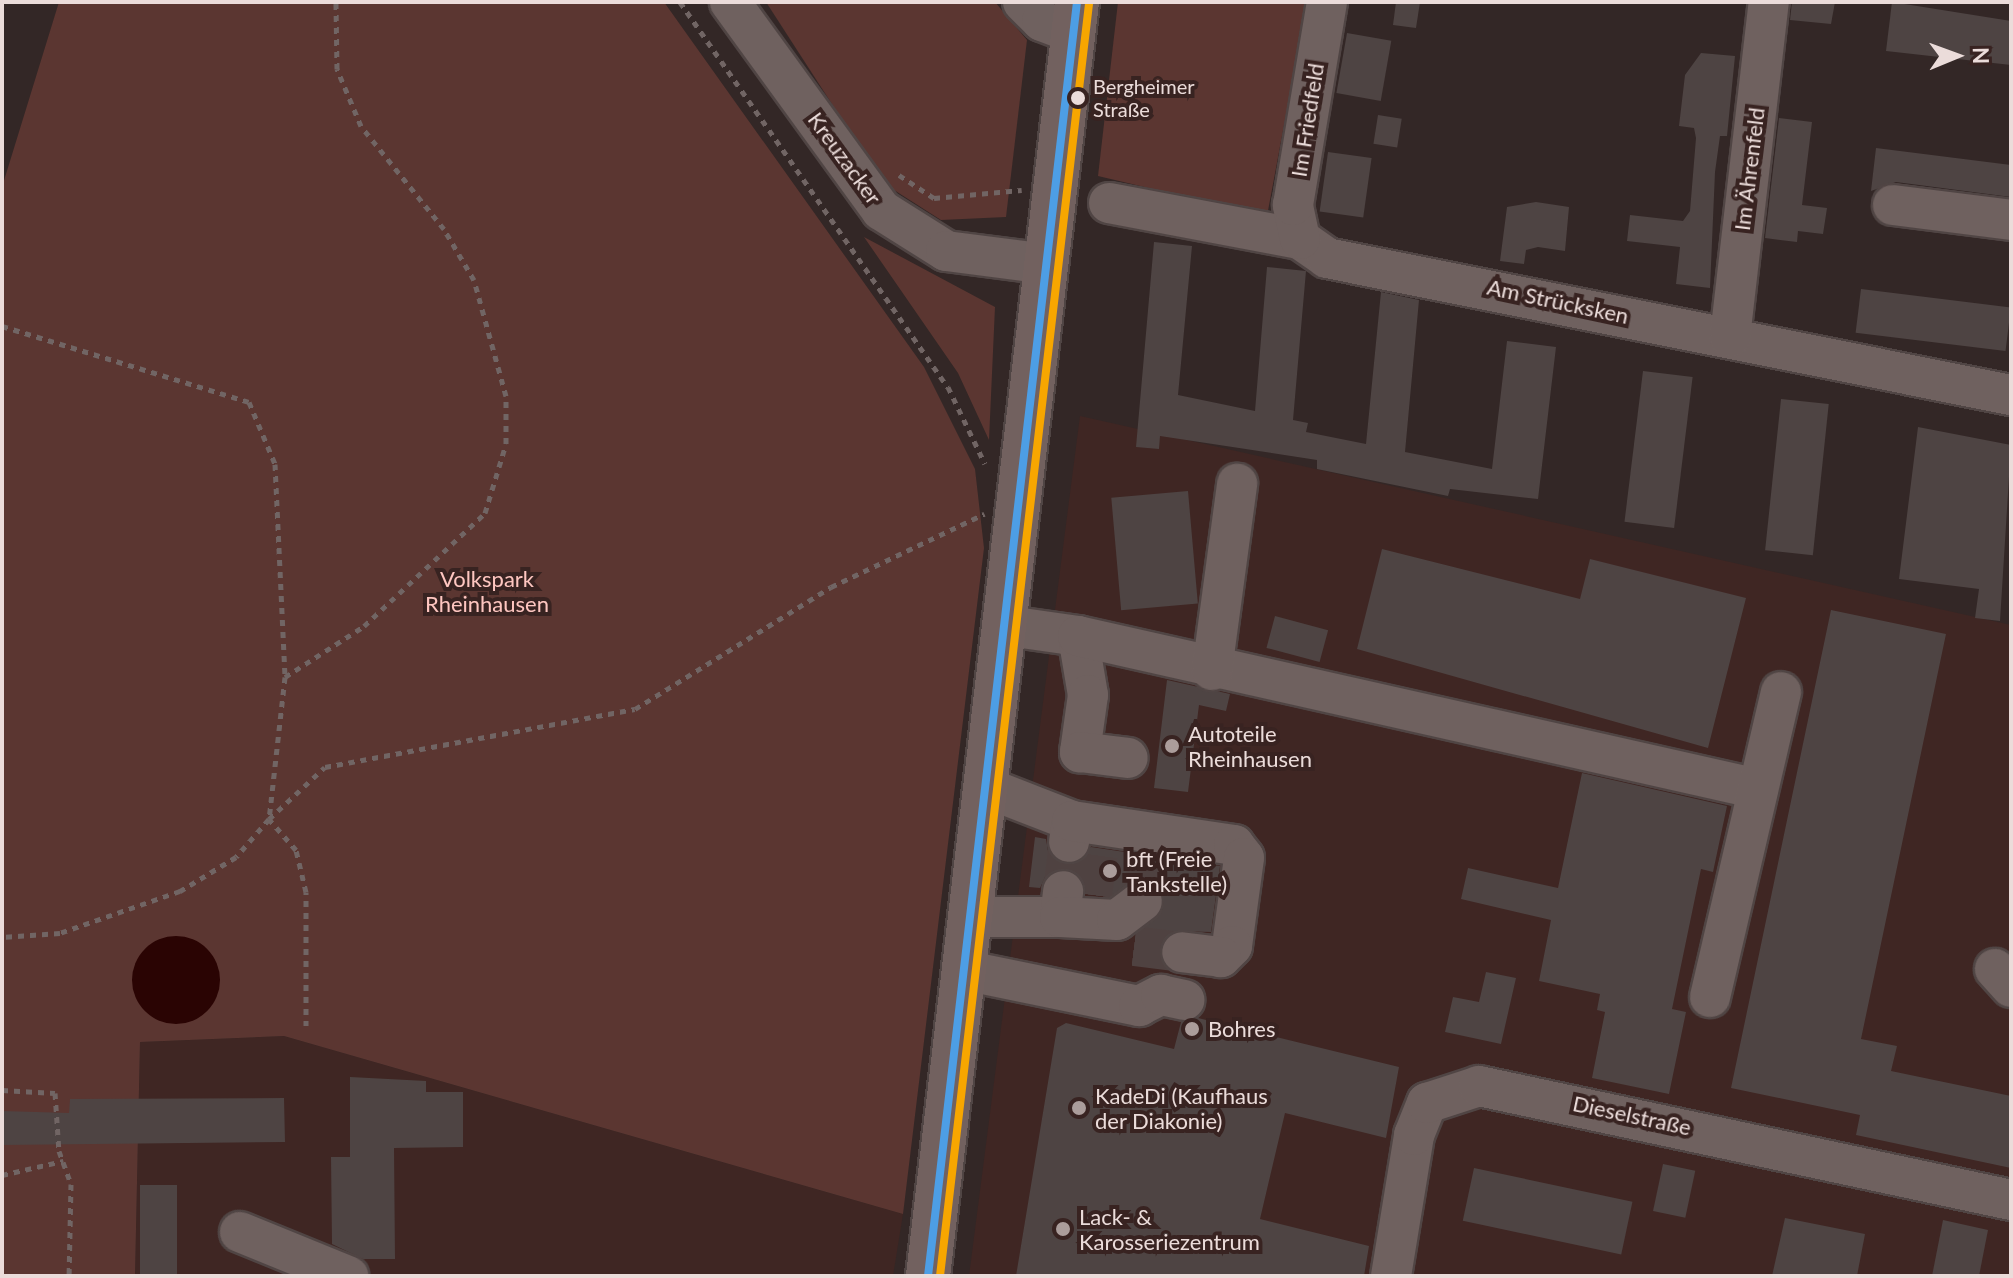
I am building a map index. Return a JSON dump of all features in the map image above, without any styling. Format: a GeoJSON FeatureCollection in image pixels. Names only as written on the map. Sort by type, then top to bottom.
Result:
{"type":"FeatureCollection","features":[{"type":"Feature","properties":{"kind":"main road"},"geometry":{"type":"LineString","coordinates":[[928,1276],[990,789],[1075,17]]}},
{"type":"Feature","properties":{"kind":"street","name":"Kreuzacker"},"geometry":{"type":"LineString","coordinates":[[730,2],[881,210],[946,251],[1048,264]]}},
{"type":"Feature","properties":{"kind":"street"},"geometry":{"type":"LineString","coordinates":[[1023,2],[1042,21],[1075,17]]}},
{"type":"Feature","properties":{"kind":"street","name":"Im Friedfeld"},"geometry":{"type":"LineString","coordinates":[[1300,239],[1293,205],[1327,2]]}},
{"type":"Feature","properties":{"kind":"street","name":"Im Ährenfeld"},"geometry":{"type":"LineString","coordinates":[[1730,337],[1769,2]]}},
{"type":"Feature","properties":{"kind":"street","name":"Am Strücksken"},"geometry":{"type":"LineString","coordinates":[[1109,203],[1300,239],[1327,258],[2011,395]]}},
{"type":"Feature","properties":{"kind":"street"},"geometry":{"type":"LineString","coordinates":[[1893,205],[2011,220]]}},
{"type":"Feature","properties":{"kind":"street"},"geometry":{"type":"LineString","coordinates":[[1212,670],[1237,484]]}},
{"type":"Feature","properties":{"kind":"street"},"geometry":{"type":"LineString","coordinates":[[1008,626],[1078,636],[1212,670],[1758,789]]}},
{"type":"Feature","properties":{"kind":"street"},"geometry":{"type":"LineString","coordinates":[[1078,636],[1088,695],[1080,752],[1128,758]]}},
{"type":"Feature","properties":{"kind":"street"},"geometry":{"type":"LineString","coordinates":[[1710,997],[1781,692]]}},
{"type":"Feature","properties":{"kind":"street"},"geometry":{"type":"LineString","coordinates":[[990,789],[1107,836],[1234,845],[1244,858],[1232,946],[1221,957],[1182,952]]}},
{"type":"Feature","properties":{"kind":"street"},"geometry":{"type":"LineString","coordinates":[[975,917],[1091,911]]}},
{"type":"Feature","properties":{"kind":"street"},"geometry":{"type":"LineString","coordinates":[[968,971],[1139,1006],[1161,995],[1184,1000]]}},
{"type":"Feature","properties":{"kind":"street","name":"Dieselstraße"},"geometry":{"type":"LineString","coordinates":[[1391,1276],[1414,1135],[1427,1103],[1466,1087],[1509,1088],[2011,1200]]}},
{"type":"Feature","properties":{"kind":"street"},"geometry":{"type":"LineString","coordinates":[[240,1232],[348,1276]]}},
{"type":"Feature","properties":{"kind":"path"},"geometry":{"type":"LineString","coordinates":[[285,677],[364,626],[485,513],[506,444],[506,396],[474,280],[444,229],[361,126],[337,69],[336,2]]}},
{"type":"Feature","properties":{"kind":"path"},"geometry":{"type":"LineString","coordinates":[[680,2],[948,387],[987,472]]}},
{"type":"Feature","properties":{"kind":"path"},"geometry":{"type":"LineString","coordinates":[[2,326],[249,402],[275,464],[285,677],[269,819],[296,850],[306,892],[306,1026]]}},
{"type":"Feature","properties":{"kind":"path"},"geometry":{"type":"LineString","coordinates":[[2,937],[60,933],[180,891],[236,857],[269,819],[325,767],[635,709],[831,587],[997,511]]}},
{"type":"Feature","properties":{"kind":"path"},"geometry":{"type":"LineString","coordinates":[[2,1090],[55,1093],[63,1161],[71,1184],[69,1276]]}},
{"type":"Feature","properties":{"kind":"path"},"geometry":{"type":"LineString","coordinates":[[2,1175],[63,1161]]}},
{"type":"Feature","properties":{"kind":"shaded area"},"geometry":{"type":"Polygon","coordinates":[[[1080,416],[2011,625],[2011,1276],[969,1276],[1080,416]]]}},
{"type":"Feature","properties":{"kind":"shaded area"},"geometry":{"type":"Polygon","coordinates":[[[176,936],[193,940],[207,949],[216,963],[220,980],[216,997],[207,1011],[193,1020],[176,1024],[159,1020],[145,1011],[136,997],[132,980],[136,963],[145,949],[159,940],[176,936]]]}},
{"type":"Feature","properties":{"kind":"shaded area"},"geometry":{"type":"Polygon","coordinates":[[[284,1036],[903,1214],[893,1276],[135,1276],[140,1042],[284,1036]]]}},
{"type":"Feature","properties":{"kind":"green space","name":"Volkspark Rheinhausen"},"geometry":{"type":"Polygon","coordinates":[[[59,2],[664,2],[924,367],[975,469],[984,548],[903,1214],[284,1036],[140,1042],[135,1276],[2,1276],[2,187],[59,2]]]}},
{"type":"Feature","properties":{"kind":"green space"},"geometry":{"type":"Polygon","coordinates":[[[766,2],[995,2],[1027,40],[1006,217],[941,220],[883,183],[766,2]]]}},
{"type":"Feature","properties":{"kind":"green space"},"geometry":{"type":"Polygon","coordinates":[[[1118,2],[1307,2],[1267,216],[1098,176],[1118,2]]]}},
{"type":"Feature","properties":{"kind":"green space"},"geometry":{"type":"Polygon","coordinates":[[[864,237],[995,307],[989,440],[958,373],[864,237]]]}},
{"type":"Feature","properties":{"kind":"building"},"geometry":{"type":"Polygon","coordinates":[[[1396,2],[1420,2],[1416,28],[1393,25],[1396,2]]]}},
{"type":"Feature","properties":{"kind":"building"},"geometry":{"type":"Polygon","coordinates":[[[1792,2],[1835,2],[1831,24],[1790,20],[1792,2]]]}},
{"type":"Feature","properties":{"kind":"building"},"geometry":{"type":"Polygon","coordinates":[[[1892,2],[2011,21],[2011,65],[1886,51],[1892,2]]]}},
{"type":"Feature","properties":{"kind":"building"},"geometry":{"type":"Polygon","coordinates":[[[1347,33],[1391,41],[1381,101],[1336,93],[1347,33]]]}},
{"type":"Feature","properties":{"kind":"building"},"geometry":{"type":"Polygon","coordinates":[[[1701,53],[1735,56],[1727,136],[1720,136],[1715,172],[1710,288],[1676,284],[1680,247],[1627,241],[1630,215],[1683,221],[1690,211],[1696,138],[1694,128],[1679,126],[1685,75],[1701,53]]]}},
{"type":"Feature","properties":{"kind":"building"},"geometry":{"type":"Polygon","coordinates":[[[1378,115],[1402,119],[1397,147],[1373,144],[1378,115]]]}},
{"type":"Feature","properties":{"kind":"building"},"geometry":{"type":"Polygon","coordinates":[[[1779,118],[1812,122],[1802,205],[1827,208],[1823,234],[1798,231],[1797,242],[1765,238],[1779,118]]]}},
{"type":"Feature","properties":{"kind":"building"},"geometry":{"type":"Polygon","coordinates":[[[1876,148],[2011,165],[2011,197],[1896,182],[1871,191],[1876,148]]]}},
{"type":"Feature","properties":{"kind":"building"},"geometry":{"type":"Polygon","coordinates":[[[1328,152],[1372,158],[1363,218],[1320,211],[1328,152]]]}},
{"type":"Feature","properties":{"kind":"building"},"geometry":{"type":"Polygon","coordinates":[[[1536,202],[1569,207],[1565,251],[1538,247],[1526,250],[1524,264],[1500,261],[1507,207],[1536,202]]]}},
{"type":"Feature","properties":{"kind":"building"},"geometry":{"type":"Polygon","coordinates":[[[1154,242],[1192,246],[1178,395],[1255,411],[1267,267],[1306,271],[1293,420],[1308,423],[1306,432],[1366,444],[1381,292],[1419,300],[1405,452],[1492,469],[1507,341],[1556,347],[1538,499],[1450,489],[1448,496],[1317,469],[1317,460],[1160,436],[1159,449],[1136,447],[1154,242]]]}},
{"type":"Feature","properties":{"kind":"building"},"geometry":{"type":"Polygon","coordinates":[[[1861,289],[2011,307],[2006,351],[1856,333],[1861,289]]]}},
{"type":"Feature","properties":{"kind":"building"},"geometry":{"type":"Polygon","coordinates":[[[1643,371],[1693,377],[1674,528],[1624,522],[1643,371]]]}},
{"type":"Feature","properties":{"kind":"building"},"geometry":{"type":"Polygon","coordinates":[[[1781,399],[1829,404],[1813,555],[1765,550],[1781,399]]]}},
{"type":"Feature","properties":{"kind":"building"},"geometry":{"type":"Polygon","coordinates":[[[1918,427],[2011,445],[2000,621],[1975,618],[1979,589],[1899,579],[1918,427]]]}},
{"type":"Feature","properties":{"kind":"building"},"geometry":{"type":"Polygon","coordinates":[[[1188,491],[1198,604],[1121,610],[1111,498],[1188,491]]]}},
{"type":"Feature","properties":{"kind":"building"},"geometry":{"type":"Polygon","coordinates":[[[1382,549],[1580,599],[1590,559],[1746,598],[1708,748],[1357,649],[1382,549]]]}},
{"type":"Feature","properties":{"kind":"building"},"geometry":{"type":"Polygon","coordinates":[[[1831,610],[1946,634],[1861,1039],[1897,1046],[1891,1071],[2011,1096],[2011,1168],[1856,1135],[1860,1115],[1731,1088],[1831,610]]]}},
{"type":"Feature","properties":{"kind":"building"},"geometry":{"type":"Polygon","coordinates":[[[1275,616],[1328,630],[1320,662],[1266,648],[1275,616]]]}},
{"type":"Feature","properties":{"kind":"building"},"geometry":{"type":"Polygon","coordinates":[[[1167,680],[1230,694],[1226,711],[1199,705],[1188,792],[1154,788],[1167,680]]]}},
{"type":"Feature","properties":{"kind":"building"},"geometry":{"type":"Polygon","coordinates":[[[1582,773],[1727,806],[1713,872],[1701,869],[1672,1009],[1686,1012],[1669,1094],[1592,1078],[1605,1012],[1597,1010],[1600,994],[1539,981],[1551,920],[1461,899],[1468,868],[1558,888],[1582,773]]]}},
{"type":"Feature","properties":{"kind":"building"},"geometry":{"type":"Polygon","coordinates":[[[1035,837],[1046,839],[1048,851],[1065,865],[1078,863],[1091,847],[1220,866],[1211,932],[1174,931],[1163,939],[1161,960],[1133,956],[1136,935],[1163,909],[1160,887],[1140,878],[1110,897],[1086,894],[1077,873],[1065,868],[1045,877],[1040,888],[1029,887],[1035,837]]]}},
{"type":"Feature","properties":{"kind":"building"},"geometry":{"type":"Polygon","coordinates":[[[1486,972],[1516,978],[1501,1044],[1445,1032],[1453,997],[1479,1002],[1486,972]]]}},
{"type":"Feature","properties":{"kind":"building"},"geometry":{"type":"Polygon","coordinates":[[[1198,1018],[1399,1067],[1386,1138],[1285,1113],[1260,1219],[1369,1246],[1364,1276],[1016,1276],[1057,1028],[1066,1023],[1174,1049],[1181,1022],[1198,1018]]]}},
{"type":"Feature","properties":{"kind":"building"},"geometry":{"type":"Polygon","coordinates":[[[350,1077],[426,1081],[426,1092],[463,1092],[463,1147],[394,1148],[395,1259],[363,1259],[332,1244],[331,1157],[350,1157],[350,1077]]]}},
{"type":"Feature","properties":{"kind":"building"},"geometry":{"type":"Polygon","coordinates":[[[284,1098],[285,1142],[2,1145],[2,1111],[69,1113],[70,1099],[284,1098]]]}},
{"type":"Feature","properties":{"kind":"building"},"geometry":{"type":"Polygon","coordinates":[[[1663,1164],[1695,1171],[1685,1218],[1653,1211],[1663,1164]]]}},
{"type":"Feature","properties":{"kind":"building"},"geometry":{"type":"Polygon","coordinates":[[[1474,1168],[1632,1202],[1621,1255],[1463,1221],[1474,1168]]]}},
{"type":"Feature","properties":{"kind":"building"},"geometry":{"type":"Polygon","coordinates":[[[140,1185],[177,1185],[177,1276],[140,1276],[140,1185]]]}},
{"type":"Feature","properties":{"kind":"building"},"geometry":{"type":"Polygon","coordinates":[[[1785,1218],[1865,1234],[1857,1276],[1772,1276],[1785,1218]]]}},
{"type":"Feature","properties":{"kind":"building"},"geometry":{"type":"Polygon","coordinates":[[[1943,1220],[1988,1230],[1979,1276],[1932,1276],[1943,1220]]]}},
{"type":"Feature","properties":{"kind":"tunnel"},"geometry":{"type":"LineString","coordinates":[[1063,891],[1069,842]]}},
{"type":"Feature","properties":{"kind":"tunnel"},"geometry":{"type":"LineString","coordinates":[[1092,895],[1099,845]]}},
{"type":"Feature","properties":{"kind":"tunnel"},"geometry":{"type":"LineString","coordinates":[[1142,901],[1149,852]]}},
{"type":"Feature","properties":{"kind":"tunnel"},"geometry":{"type":"LineString","coordinates":[[1134,946],[1182,952]]}},
{"type":"Feature","properties":{"kind":"transit line"},"geometry":{"type":"LineString","coordinates":[[928,1276],[1077,2]]}},
{"type":"Feature","properties":{"kind":"transit line"},"geometry":{"type":"LineString","coordinates":[[940,1276],[1089,3]]}},
{"type":"Feature","properties":{"kind":"place","name":"Bergheimer Straße"},"geometry":{"type":"Point","coordinates":[1078,98]}},
{"type":"Feature","properties":{"kind":"place","name":"Autoteile Rheinhausen"},"geometry":{"type":"Point","coordinates":[1172,746]}},
{"type":"Feature","properties":{"kind":"place","name":"bft (Freie Tankstelle)"},"geometry":{"type":"Point","coordinates":[1110,871]}},
{"type":"Feature","properties":{"kind":"place","name":"Bohres"},"geometry":{"type":"Point","coordinates":[1192,1029]}},
{"type":"Feature","properties":{"kind":"place","name":"KadeDi (Kaufhaus der Diakonie)"},"geometry":{"type":"Point","coordinates":[1079,1108]}},
{"type":"Feature","properties":{"kind":"place","name":"Lack- & Karosseriezentrum"},"geometry":{"type":"Point","coordinates":[1063,1229]}}]}
